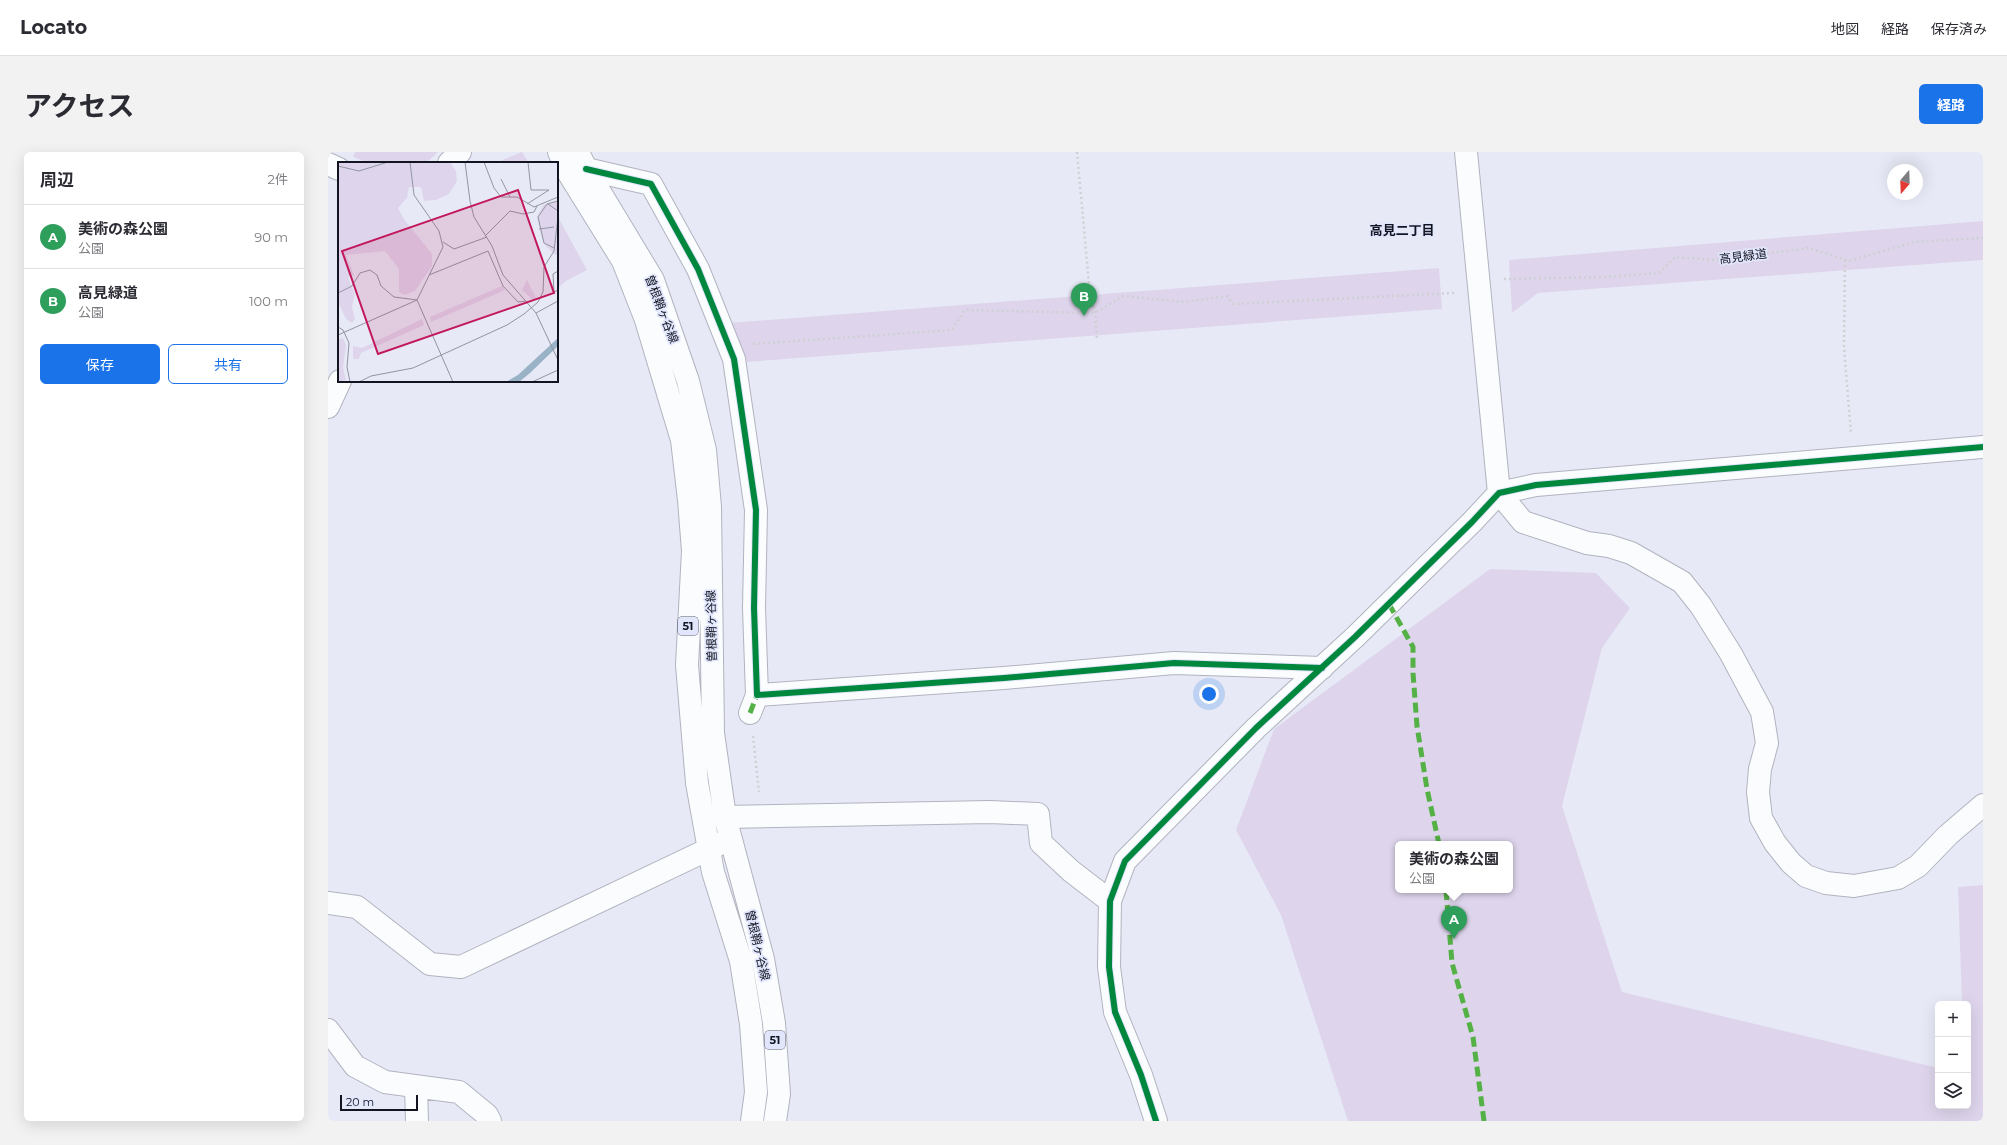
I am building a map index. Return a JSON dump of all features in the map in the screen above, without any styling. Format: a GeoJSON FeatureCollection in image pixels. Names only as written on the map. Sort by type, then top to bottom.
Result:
{"type":"FeatureCollection","features":[{"type":"Feature","properties":{"kind":"street"},"geometry":{"type":"LineString","coordinates":[[450,162],[460,152]]}},
{"type":"Feature","properties":{"kind":"street","name":"曽根鞘ヶ谷線"},"geometry":{"type":"LineString","coordinates":[[559,152],[569,174],[623,261],[646,320],[682,440],[689,500],[692,550],[688,665],[690,718],[697,782],[713,872],[741,961],[751,1024],[756,1092],[752,1121]]}},
{"type":"Feature","properties":{"kind":"street"},"geometry":{"type":"LineString","coordinates":[[1466,152],[1499,494],[1523,522],[1588,543],[1631,553],[1682,582],[1701,606],[1731,654],[1762,712],[1767,743],[1760,769],[1758,792],[1761,818],[1775,843],[1791,863],[1806,876],[1826,883],[1854,886],[1898,878],[1918,866],[1948,835],[1983,805]]}},
{"type":"Feature","properties":{"kind":"street"},"geometry":{"type":"LineString","coordinates":[[582,160],[651,184],[698,268],[734,359],[756,510],[754,704],[1004,678],[1174,663],[1322,668]]}},
{"type":"Feature","properties":{"kind":"street","name":"曽根鞘ヶ谷線"},"geometry":{"type":"LineString","coordinates":[[582,160],[653,280],[688,381],[705,450],[710,507],[712,733],[725,817],[763,960],[774,1023],[779,1094],[775,1121]]}},
{"type":"Feature","properties":{"kind":"street"},"geometry":{"type":"LineString","coordinates":[[328,164],[338,169]]}},
{"type":"Feature","properties":{"kind":"street"},"geometry":{"type":"LineString","coordinates":[[328,406],[340,382]]}},
{"type":"Feature","properties":{"kind":"street"},"geometry":{"type":"LineString","coordinates":[[1156,1121],[1141,1075],[1115,1012],[1109,967],[1110,901],[1125,861],[1256,728],[1322,668],[1499,494],[1536,485],[1983,447]]}},
{"type":"Feature","properties":{"kind":"street"},"geometry":{"type":"LineString","coordinates":[[725,817],[990,812],[1038,814],[1041,843],[1071,871],[1110,901]]}},
{"type":"Feature","properties":{"kind":"street"},"geometry":{"type":"LineString","coordinates":[[328,903],[357,907],[430,964],[461,967],[730,839]]}},
{"type":"Feature","properties":{"kind":"street"},"geometry":{"type":"LineString","coordinates":[[328,1030],[355,1066],[385,1082],[459,1092],[488,1115],[490,1121]]}},
{"type":"Feature","properties":{"kind":"street"},"geometry":{"type":"LineString","coordinates":[[416,1087],[416,1121]]}},
{"type":"Feature","properties":{"kind":"path"},"geometry":{"type":"LineString","coordinates":[[1077,152],[1089,284],[1095,313],[1097,340]]}},
{"type":"Feature","properties":{"kind":"path"},"geometry":{"type":"LineString","coordinates":[[1845,260],[1844,348],[1851,433]]}},
{"type":"Feature","properties":{"kind":"path"},"geometry":{"type":"LineString","coordinates":[[753,344],[952,330],[965,310],[1095,313],[1123,296],[1185,302],[1227,296],[1233,304],[1454,293]]}},
{"type":"Feature","properties":{"kind":"path"},"geometry":{"type":"LineString","coordinates":[[754,704],[761,817]]}},
{"type":"Feature","properties":{"kind":"shaded area"},"geometry":{"type":"Polygon","coordinates":[[[355,152],[438,152],[427,162],[366,162],[353,157],[355,152]]]}},
{"type":"Feature","properties":{"kind":"shaded area"},"geometry":{"type":"Polygon","coordinates":[[[522,152],[528,162],[497,162],[522,152]]]}},
{"type":"Feature","properties":{"kind":"shaded area"},"geometry":{"type":"Polygon","coordinates":[[[558,217],[587,270],[566,281],[558,288],[558,217]]]}},
{"type":"Feature","properties":{"kind":"shaded area"},"geometry":{"type":"Polygon","coordinates":[[[1983,221],[1983,260],[1538,293],[1512,313],[1509,260],[1983,221]]]}},
{"type":"Feature","properties":{"kind":"shaded area"},"geometry":{"type":"Polygon","coordinates":[[[1439,268],[1442,309],[746,362],[729,323],[1439,268]]]}},
{"type":"Feature","properties":{"kind":"shaded area"},"geometry":{"type":"Polygon","coordinates":[[[1490,569],[1596,573],[1630,608],[1602,648],[1562,806],[1622,992],[1935,1067],[1935,1109],[1971,1109],[1971,1001],[1962,1001],[1958,887],[1983,885],[1983,1121],[1348,1121],[1281,915],[1236,830],[1274,729],[1490,569]]]}},
{"type":"Feature","properties":{"kind":"marked path"},"geometry":{"type":"LineString","coordinates":[[1389,604],[1413,647],[1413,673],[1417,726],[1427,789],[1438,841]]}},
{"type":"Feature","properties":{"kind":"marked path"},"geometry":{"type":"LineString","coordinates":[[750,713],[757,695]]}},
{"type":"Feature","properties":{"kind":"marked path"},"geometry":{"type":"LineString","coordinates":[[1446,893],[1452,963],[1473,1037],[1484,1121]]}},
{"type":"Feature","properties":{"kind":"cycle path"},"geometry":{"type":"LineString","coordinates":[[586,169],[651,184],[698,269],[734,359],[756,510],[754,608],[757,695],[1004,678],[1174,663],[1322,668]]}},
{"type":"Feature","properties":{"kind":"cycle path"},"geometry":{"type":"LineString","coordinates":[[1156,1121],[1141,1075],[1115,1012],[1109,967],[1110,901],[1125,861],[1256,728],[1355,637],[1472,522],[1499,493],[1536,485],[1983,447]]}},
{"type":"Feature","properties":{"kind":"place","name":"高見緑道"},"geometry":{"type":"Point","coordinates":[1084,316]}},
{"type":"Feature","properties":{"kind":"place","name":"美術の森公園"},"geometry":{"type":"Point","coordinates":[1454,939]}},
{"type":"Feature","properties":{"kind":"district","name":"高見二丁目"},"geometry":{"type":"Point","coordinates":[1402,230]}}]}
